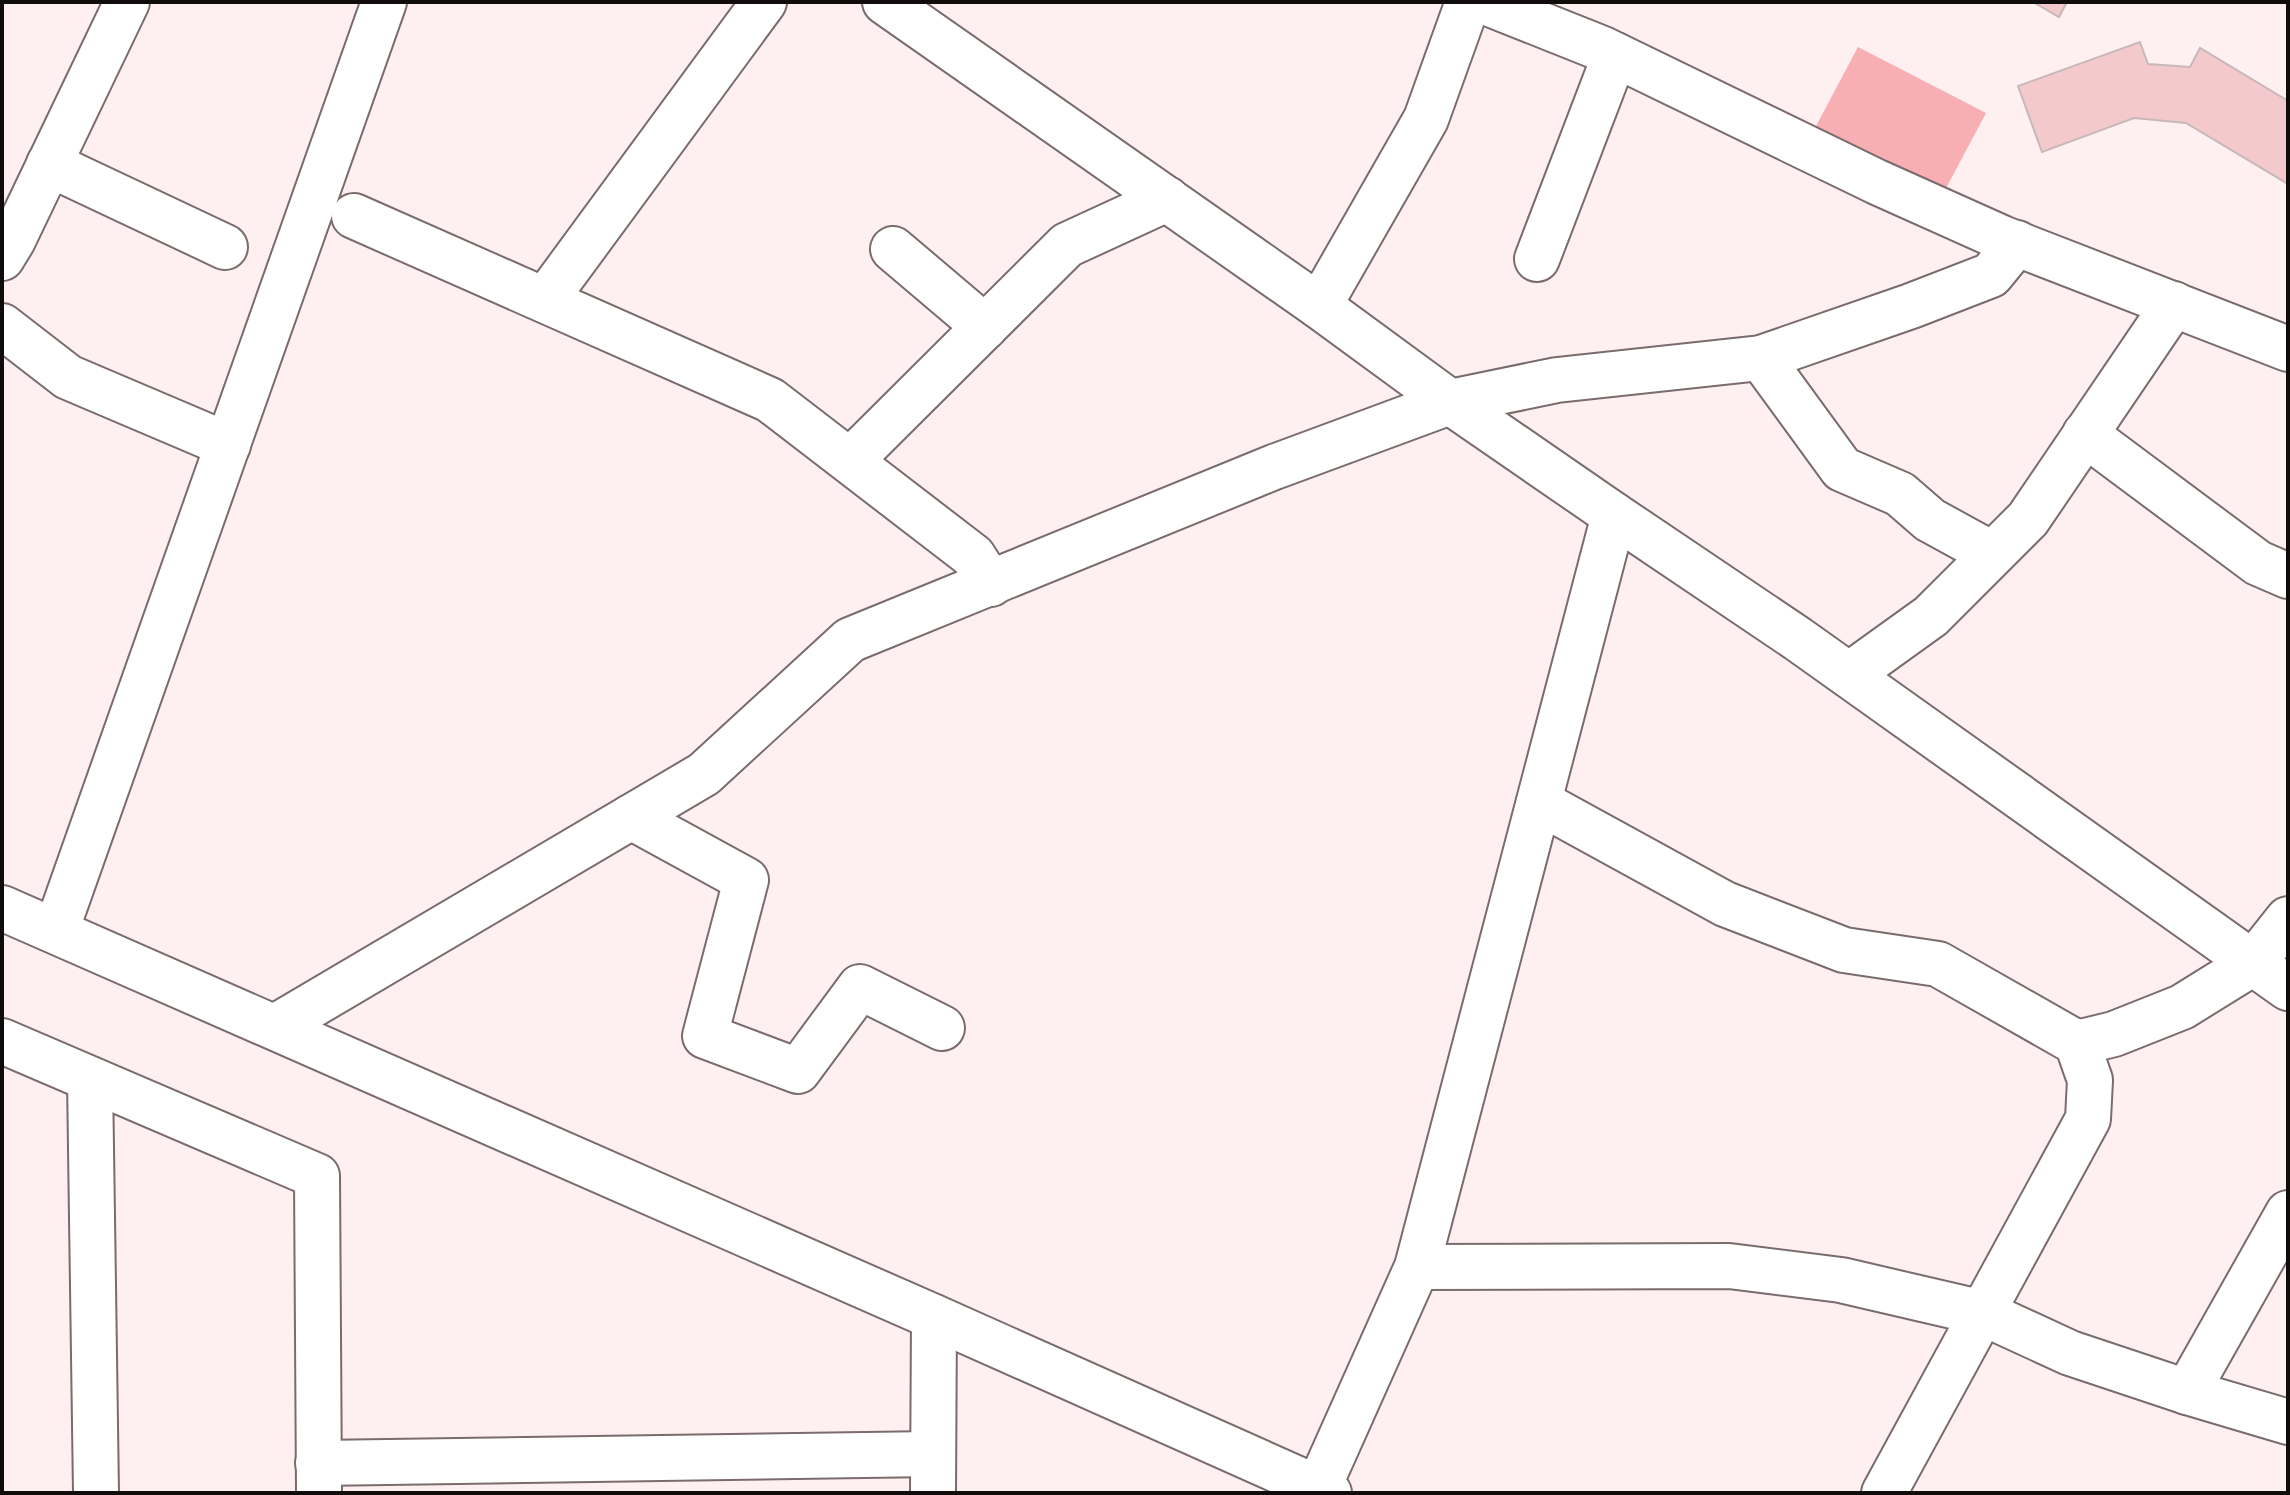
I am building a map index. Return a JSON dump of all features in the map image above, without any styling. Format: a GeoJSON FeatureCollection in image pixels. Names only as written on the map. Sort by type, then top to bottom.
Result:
{"type":"FeatureCollection","features":[{"type":"Feature","properties":{"kind":"street"},"geometry":{"type":"LineString","coordinates":[[2,258],[127,2]]}},
{"type":"Feature","properties":{"kind":"street"},"geometry":{"type":"LineString","coordinates":[[56,931],[384,2]]}},
{"type":"Feature","properties":{"kind":"street"},"geometry":{"type":"LineString","coordinates":[[545,300],[764,2]]}},
{"type":"Feature","properties":{"kind":"street"},"geometry":{"type":"LineString","coordinates":[[885,2],[1319,306],[1450,402],[1849,675],[2271,976]]}},
{"type":"Feature","properties":{"kind":"street"},"geometry":{"type":"LineString","coordinates":[[1319,306],[1426,119],[1468,2]]}},
{"type":"Feature","properties":{"kind":"street"},"geometry":{"type":"LineString","coordinates":[[1485,2],[1615,55],[1877,182],[2017,243],[2288,349]]}},
{"type":"Feature","properties":{"kind":"street"},"geometry":{"type":"LineString","coordinates":[[1537,259],[1615,55]]}},
{"type":"Feature","properties":{"kind":"street"},"geometry":{"type":"LineString","coordinates":[[49,164],[225,247]]}},
{"type":"Feature","properties":{"kind":"street"},"geometry":{"type":"LineString","coordinates":[[850,461],[1067,245],[1167,199]]}},
{"type":"Feature","properties":{"kind":"street"},"geometry":{"type":"LineString","coordinates":[[354,216],[770,400],[973,556],[991,584]]}},
{"type":"Feature","properties":{"kind":"street"},"geometry":{"type":"LineString","coordinates":[[275,1027],[704,774],[850,640],[1274,467],[1450,402],[1557,380],[1761,358],[1991,275],[2017,243]]}},
{"type":"Feature","properties":{"kind":"street"},"geometry":{"type":"LineString","coordinates":[[893,249],[985,327]]}},
{"type":"Feature","properties":{"kind":"street"},"geometry":{"type":"LineString","coordinates":[[1849,675],[1931,616],[2028,519],[2174,304]]}},
{"type":"Feature","properties":{"kind":"street"},"geometry":{"type":"LineString","coordinates":[[2,326],[68,377],[228,445]]}},
{"type":"Feature","properties":{"kind":"street"},"geometry":{"type":"LineString","coordinates":[[1761,358],[1842,469],[1900,494],[1930,520],[1992,554]]}},
{"type":"Feature","properties":{"kind":"street"},"geometry":{"type":"LineString","coordinates":[[2085,434],[2258,563],[2288,576]]}},
{"type":"Feature","properties":{"kind":"street"},"geometry":{"type":"LineString","coordinates":[[2,908],[934,1317],[1321,1492],[1417,1267],[1614,515]]}},
{"type":"Feature","properties":{"kind":"street"},"geometry":{"type":"LineString","coordinates":[[1539,802],[1725,904],[1844,950],[1938,964],[2077,1043],[2090,1080],[2088,1119],[1884,1493]]}},
{"type":"Feature","properties":{"kind":"street"},"geometry":{"type":"LineString","coordinates":[[631,817],[746,880],[705,1036],[798,1071],[860,987],[942,1028]]}},
{"type":"Feature","properties":{"kind":"street"},"geometry":{"type":"LineString","coordinates":[[2271,976],[2288,919]]}},
{"type":"Feature","properties":{"kind":"street"},"geometry":{"type":"LineString","coordinates":[[2077,1043],[2114,1034],[2271,976]]}},
{"type":"Feature","properties":{"kind":"street"},"geometry":{"type":"LineString","coordinates":[[2,1041],[317,1176],[318,1478],[933,1474],[934,1317]]}},
{"type":"Feature","properties":{"kind":"street"},"geometry":{"type":"LineString","coordinates":[[90,1079],[96,1493]]}},
{"type":"Feature","properties":{"kind":"street"},"geometry":{"type":"LineString","coordinates":[[2187,1392],[2288,1213]]}},
{"type":"Feature","properties":{"kind":"street"},"geometry":{"type":"LineString","coordinates":[[1417,1267],[1729,1266],[1841,1280],[1983,1313],[2070,1353],[2288,1422]]}},
{"type":"Feature","properties":{"kind":"shaded area"},"geometry":{"type":"Polygon","coordinates":[[[1858,47],[1986,113],[1944,192],[1816,126],[1858,47]]]}},
{"type":"Feature","properties":{"kind":"building"},"geometry":{"type":"Polygon","coordinates":[[[2033,2],[2067,2],[2059,17],[2033,2]]]}},
{"type":"Feature","properties":{"kind":"building"},"geometry":{"type":"Polygon","coordinates":[[[2140,42],[2148,64],[2190,67],[2200,48],[2288,101],[2288,184],[2186,123],[2134,118],[2042,152],[2018,86],[2140,42]]]}}]}
